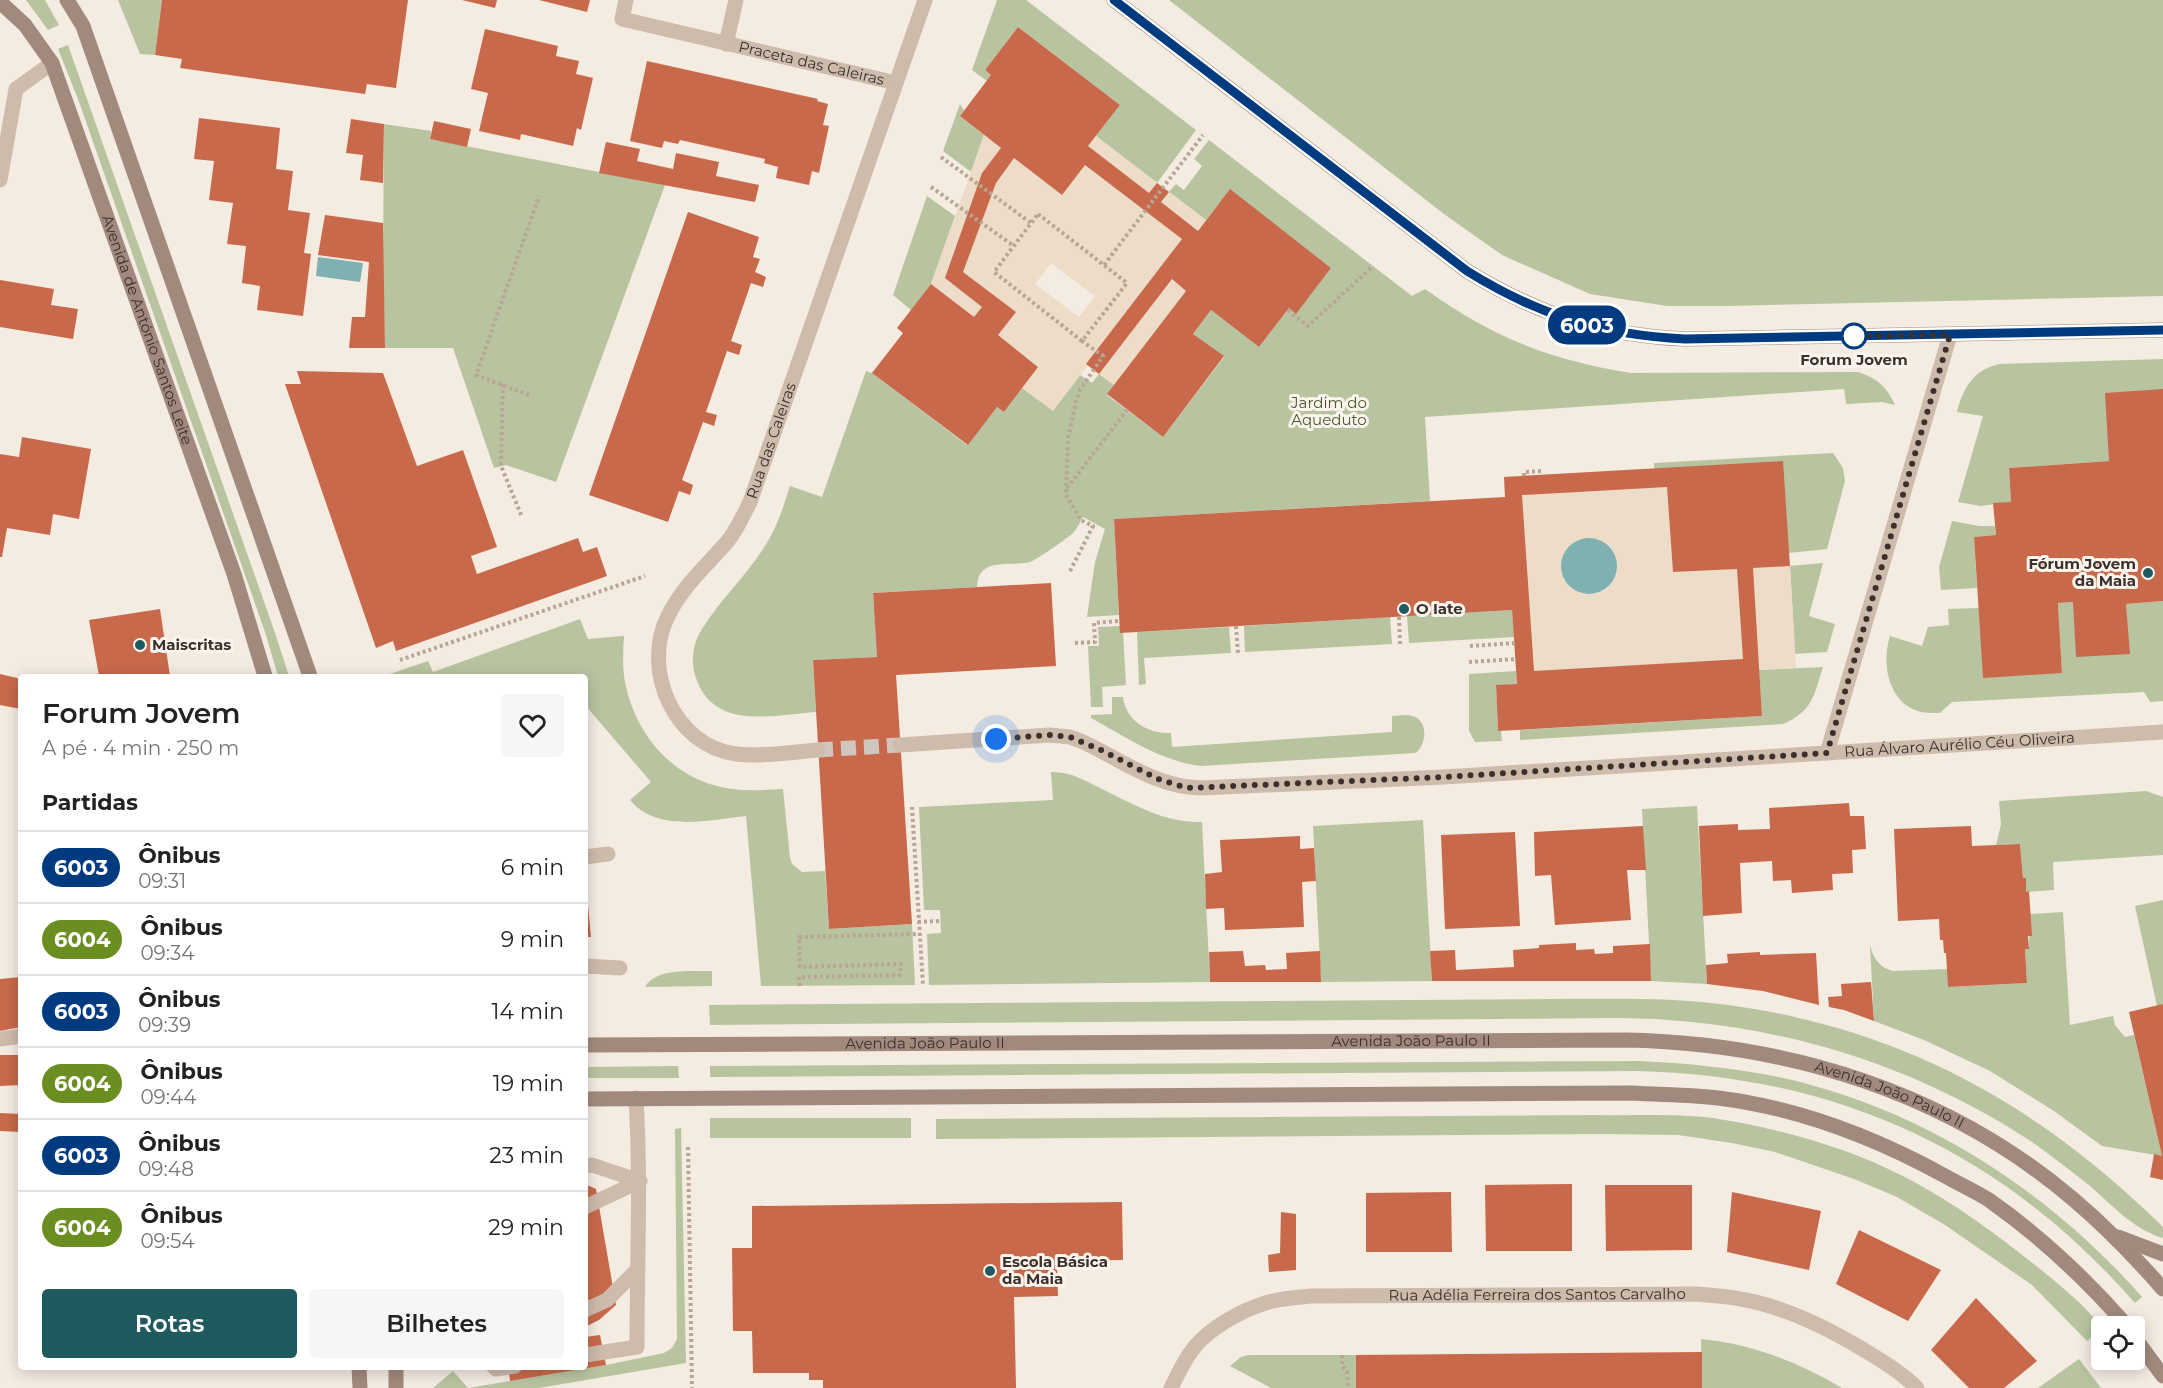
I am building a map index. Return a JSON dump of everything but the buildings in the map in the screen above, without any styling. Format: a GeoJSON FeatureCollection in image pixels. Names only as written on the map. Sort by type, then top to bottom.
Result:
{"type":"FeatureCollection","features":[{"type":"Feature","properties":{"kind":"main road"},"geometry":{"type":"LineString","coordinates":[[67,0],[82,26],[309,674]]}},
{"type":"Feature","properties":{"kind":"main road"},"geometry":{"type":"LineString","coordinates":[[1114,0],[1467,271],[1504,293],[1547,313],[1620,333],[1663,338],[2163,330]]}},
{"type":"Feature","properties":{"kind":"main road","name":"Avenida de António Santos Leite"},"geometry":{"type":"LineString","coordinates":[[0,2],[25,25],[52,63],[234,574],[264,674]]}},
{"type":"Feature","properties":{"kind":"main road","name":"Avenida João Paulo II"},"geometry":{"type":"LineString","coordinates":[[588,1045],[1625,1040],[1676,1041],[1723,1046],[1788,1058],[1851,1075],[1905,1097],[1959,1123],[2047,1179],[2113,1235],[2163,1289]]}},
{"type":"Feature","properties":{"kind":"main road"},"geometry":{"type":"LineString","coordinates":[[588,1099],[1608,1093],[1716,1098],[1816,1118],[1899,1151],[1988,1200],[2046,1244],[2093,1287],[2118,1316]]}},
{"type":"Feature","properties":{"kind":"main road"},"geometry":{"type":"LineString","coordinates":[[2113,1235],[2163,1254]]}},
{"type":"Feature","properties":{"kind":"main road"},"geometry":{"type":"LineString","coordinates":[[2145,1351],[2163,1376]]}},
{"type":"Feature","properties":{"kind":"main road"},"geometry":{"type":"LineString","coordinates":[[359,1370],[360,1388]]}},
{"type":"Feature","properties":{"kind":"main road"},"geometry":{"type":"LineString","coordinates":[[396,1370],[396,1388]]}},
{"type":"Feature","properties":{"kind":"street","name":"Praceta das Caleiras"},"geometry":{"type":"LineString","coordinates":[[626,0],[622,19],[896,83]]}},
{"type":"Feature","properties":{"kind":"street","name":"Praceta das Caleiras"},"geometry":{"type":"LineString","coordinates":[[726,44],[736,0]]}},
{"type":"Feature","properties":{"kind":"street","name":"Rua das Caleiras"},"geometry":{"type":"LineString","coordinates":[[818,750],[736,754],[707,743],[698,737],[673,712],[663,690],[658,661],[659,640],[663,626],[678,597],[728,541],[750,502],[925,0]]}},
{"type":"Feature","properties":{"kind":"street"},"geometry":{"type":"LineString","coordinates":[[0,180],[5,117],[16,89],[52,63]]}},
{"type":"Feature","properties":{"kind":"street"},"geometry":{"type":"LineString","coordinates":[[1827,753],[1950,335]]}},
{"type":"Feature","properties":{"kind":"street","name":"Rua Álvaro Aurélio Céu Oliveira"},"geometry":{"type":"LineString","coordinates":[[900,745],[1050,735],[1070,737],[1158,779],[1187,788],[1444,777],[2163,732]]}},
{"type":"Feature","properties":{"kind":"street"},"geometry":{"type":"LineString","coordinates":[[588,857],[608,854]]}},
{"type":"Feature","properties":{"kind":"street"},"geometry":{"type":"LineString","coordinates":[[588,966],[620,968]]}},
{"type":"Feature","properties":{"kind":"street"},"geometry":{"type":"LineString","coordinates":[[0,1039],[18,1036]]}},
{"type":"Feature","properties":{"kind":"street"},"geometry":{"type":"LineString","coordinates":[[588,1355],[637,1347],[640,1181],[636,1098]]}},
{"type":"Feature","properties":{"kind":"street"},"geometry":{"type":"LineString","coordinates":[[588,1166],[640,1181]]}},
{"type":"Feature","properties":{"kind":"street"},"geometry":{"type":"LineString","coordinates":[[588,1206],[640,1181]]}},
{"type":"Feature","properties":{"kind":"street"},"geometry":{"type":"LineString","coordinates":[[588,1309],[607,1300],[637,1270]]}},
{"type":"Feature","properties":{"kind":"street","name":"Rua Adélia Ferreira dos Santos Carvalho"},"geometry":{"type":"LineString","coordinates":[[1171,1388],[1189,1355],[1201,1340],[1246,1311],[1277,1300],[1322,1296],[1699,1294],[1741,1299],[1809,1320],[1869,1353],[1917,1388]]}},
{"type":"Feature","properties":{"kind":"path"},"geometry":{"type":"LineString","coordinates":[[1104,265],[1203,135]]}},
{"type":"Feature","properties":{"kind":"path"},"geometry":{"type":"LineString","coordinates":[[941,158],[1031,223]]}},
{"type":"Feature","properties":{"kind":"path"},"geometry":{"type":"LineString","coordinates":[[931,187],[1014,246]]}},
{"type":"Feature","properties":{"kind":"path"},"geometry":{"type":"LineString","coordinates":[[529,394],[477,375],[540,196]]}},
{"type":"Feature","properties":{"kind":"path"},"geometry":{"type":"LineString","coordinates":[[1070,570],[1093,526],[1081,520],[1066,495],[1068,438],[1076,401],[1086,379],[1103,356],[1082,341],[994,272],[1038,214],[1127,283],[1082,341]]}},
{"type":"Feature","properties":{"kind":"path"},"geometry":{"type":"LineString","coordinates":[[1288,310],[1308,326],[1373,266]]}},
{"type":"Feature","properties":{"kind":"path"},"geometry":{"type":"LineString","coordinates":[[503,384],[501,466],[522,517]]}},
{"type":"Feature","properties":{"kind":"path"},"geometry":{"type":"LineString","coordinates":[[1066,488],[1127,410]]}},
{"type":"Feature","properties":{"kind":"path"},"geometry":{"type":"LineString","coordinates":[[1524,476],[1524,472],[1543,471]]}},
{"type":"Feature","properties":{"kind":"path"},"geometry":{"type":"LineString","coordinates":[[400,660],[645,576]]}},
{"type":"Feature","properties":{"kind":"path"},"geometry":{"type":"LineString","coordinates":[[1399,617],[1400,644]]}},
{"type":"Feature","properties":{"kind":"path"},"geometry":{"type":"LineString","coordinates":[[1074,642],[1095,642],[1094,623],[1119,621]]}},
{"type":"Feature","properties":{"kind":"path"},"geometry":{"type":"LineString","coordinates":[[1236,626],[1238,652]]}},
{"type":"Feature","properties":{"kind":"path"},"geometry":{"type":"LineString","coordinates":[[1470,646],[1515,643]]}},
{"type":"Feature","properties":{"kind":"path"},"geometry":{"type":"LineString","coordinates":[[1469,662],[1516,659]]}},
{"type":"Feature","properties":{"kind":"path"},"geometry":{"type":"LineString","coordinates":[[912,807],[923,985]]}},
{"type":"Feature","properties":{"kind":"path"},"geometry":{"type":"LineString","coordinates":[[918,922],[940,921]]}},
{"type":"Feature","properties":{"kind":"path"},"geometry":{"type":"LineString","coordinates":[[800,986],[799,977],[900,975],[901,964],[800,967],[799,937],[919,934]]}},
{"type":"Feature","properties":{"kind":"path"},"geometry":{"type":"LineString","coordinates":[[688,1147],[692,1388]]}},
{"type":"Feature","properties":{"kind":"path"},"geometry":{"type":"LineString","coordinates":[[1342,1355],[1342,1366],[1347,1371],[1348,1388]]}},
{"type":"Feature","properties":{"kind":"green space"},"geometry":{"type":"Polygon","coordinates":[[[26,0],[45,0],[59,25],[48,30],[26,0]]]}},
{"type":"Feature","properties":{"kind":"green space"},"geometry":{"type":"Polygon","coordinates":[[[118,0],[162,0],[155,55],[140,54],[118,0]]]}},
{"type":"Feature","properties":{"kind":"green space"},"geometry":{"type":"Polygon","coordinates":[[[997,0],[1026,0],[1196,130],[1157,183],[1096,136],[1120,105],[1018,27],[985,70],[991,75],[987,81],[972,70],[997,0]]]}},
{"type":"Feature","properties":{"kind":"green space"},"geometry":{"type":"Polygon","coordinates":[[[1169,0],[2163,0],[2163,296],[1667,306],[1590,294],[1502,255],[1444,214],[1169,0]]]}},
{"type":"Feature","properties":{"kind":"green space"},"geometry":{"type":"Polygon","coordinates":[[[68,45],[288,674],[277,674],[265,632],[78,99],[58,49],[68,45]]]}},
{"type":"Feature","properties":{"kind":"green space"},"geometry":{"type":"Polygon","coordinates":[[[960,104],[964,110],[960,116],[984,135],[971,172],[943,151],[960,104]]]}},
{"type":"Feature","properties":{"kind":"green space"},"geometry":{"type":"Polygon","coordinates":[[[384,124],[431,131],[430,139],[665,185],[556,482],[506,465],[494,468],[453,348],[385,348],[384,124]]]}},
{"type":"Feature","properties":{"kind":"green space","name":"Jardim do Aqueduto"},"geometry":{"type":"Polygon","coordinates":[[[1209,140],[1412,296],[1425,289],[1474,321],[1522,344],[1574,361],[1631,373],[1858,372],[1881,384],[1895,405],[1882,402],[1846,404],[1844,389],[1425,417],[1430,501],[1114,519],[1119,615],[1087,617],[1095,562],[1105,529],[1083,517],[1073,533],[1030,562],[989,567],[979,577],[977,587],[873,593],[877,657],[813,660],[816,712],[764,717],[747,716],[731,713],[716,706],[705,695],[694,672],[693,653],[699,634],[768,542],[779,519],[790,486],[822,497],[866,371],[872,373],[967,445],[997,407],[1004,412],[1022,388],[1053,410],[1080,375],[1092,383],[1099,374],[1114,385],[1107,395],[1163,437],[1224,357],[1193,334],[1211,310],[1259,347],[1289,308],[1296,313],[1331,268],[1230,190],[1206,220],[1169,192],[1176,184],[1184,190],[1202,166],[1194,159],[1209,140]]]}},
{"type":"Feature","properties":{"kind":"green space"},"geometry":{"type":"Polygon","coordinates":[[[927,196],[955,216],[931,284],[911,310],[893,295],[927,196]]]}},
{"type":"Feature","properties":{"kind":"green space"},"geometry":{"type":"Polygon","coordinates":[[[2163,359],[2163,389],[2109,461],[2009,468],[2011,502],[1981,506],[1958,502],[1983,416],[1957,412],[1966,388],[1983,370],[2000,364],[2163,359]]]}},
{"type":"Feature","properties":{"kind":"green space"},"geometry":{"type":"Polygon","coordinates":[[[1833,453],[1843,468],[1845,481],[1827,549],[1789,553],[1654,468],[1654,463],[1833,453]]]}},
{"type":"Feature","properties":{"kind":"green space"},"geometry":{"type":"Polygon","coordinates":[[[1952,521],[1979,526],[1995,526],[1996,535],[1974,537],[1977,588],[1941,590],[1939,567],[1952,521]]]}},
{"type":"Feature","properties":{"kind":"green space"},"geometry":{"type":"Polygon","coordinates":[[[1823,563],[1809,616],[1835,624],[1827,652],[1795,654],[1790,566],[1823,563]]]}},
{"type":"Feature","properties":{"kind":"green space"},"geometry":{"type":"Polygon","coordinates":[[[2163,601],[2163,701],[2150,702],[2144,692],[1952,702],[1940,713],[1928,713],[1910,708],[1901,701],[1894,692],[1887,670],[1886,658],[1890,636],[1922,646],[1928,627],[1949,625],[1948,609],[1979,608],[2062,673],[2058,603],[2073,602],[2129,654],[2126,604],[2163,601]]]}},
{"type":"Feature","properties":{"kind":"green space"},"geometry":{"type":"Polygon","coordinates":[[[1512,610],[1514,637],[1409,643],[1407,616],[1512,610]]]}},
{"type":"Feature","properties":{"kind":"green space"},"geometry":{"type":"Polygon","coordinates":[[[1390,617],[1392,644],[1245,652],[1244,626],[1390,617]]]}},
{"type":"Feature","properties":{"kind":"green space"},"geometry":{"type":"Polygon","coordinates":[[[580,619],[588,639],[624,636],[626,687],[640,724],[650,740],[677,767],[712,785],[732,789],[783,789],[790,858],[792,864],[802,872],[825,871],[829,929],[912,924],[915,985],[761,986],[746,816],[684,822],[669,821],[641,810],[630,800],[651,782],[588,708],[588,674],[390,674],[428,661],[433,672],[580,619]]]}},
{"type":"Feature","properties":{"kind":"green space"},"geometry":{"type":"Polygon","coordinates":[[[1120,626],[1123,633],[1126,685],[1102,687],[1103,707],[1091,707],[1088,646],[1099,646],[1098,627],[1120,626]]]}},
{"type":"Feature","properties":{"kind":"green space"},"geometry":{"type":"Polygon","coordinates":[[[1229,627],[1231,653],[1144,658],[1146,684],[1139,685],[1137,632],[1229,627]]]}},
{"type":"Feature","properties":{"kind":"green space"},"geometry":{"type":"Polygon","coordinates":[[[1823,667],[1811,701],[1801,714],[1783,724],[1520,740],[1520,730],[1762,716],[1759,670],[1823,667]]]}},
{"type":"Feature","properties":{"kind":"green space"},"geometry":{"type":"Polygon","coordinates":[[[1516,671],[1517,684],[1496,686],[1498,731],[1501,731],[1502,741],[1475,742],[1469,731],[1469,674],[1516,671]]]}},
{"type":"Feature","properties":{"kind":"green space"},"geometry":{"type":"Polygon","coordinates":[[[1112,697],[1123,697],[1133,719],[1146,728],[1171,733],[1172,747],[1392,732],[1392,716],[1405,715],[1418,718],[1424,727],[1424,739],[1415,753],[1201,766],[1157,754],[1091,718],[1091,715],[1112,714],[1112,697]]]}},
{"type":"Feature","properties":{"kind":"green space"},"geometry":{"type":"Polygon","coordinates":[[[1051,772],[1076,777],[1162,816],[1202,822],[1210,982],[929,985],[927,934],[941,933],[940,910],[924,910],[919,807],[1053,800],[1051,772]]]}},
{"type":"Feature","properties":{"kind":"green space"},"geometry":{"type":"Polygon","coordinates":[[[2146,791],[2163,797],[2163,855],[2053,862],[2054,890],[2026,892],[2020,844],[1996,845],[2001,824],[1999,801],[2146,791]]]}},
{"type":"Feature","properties":{"kind":"green space"},"geometry":{"type":"Polygon","coordinates":[[[1697,806],[1707,984],[1651,981],[1642,809],[1697,806]]]}},
{"type":"Feature","properties":{"kind":"green space"},"geometry":{"type":"Polygon","coordinates":[[[1423,820],[1432,981],[1321,982],[1313,826],[1423,820]]]}},
{"type":"Feature","properties":{"kind":"green space"},"geometry":{"type":"Polygon","coordinates":[[[2163,900],[2163,1004],[2157,1006],[2135,906],[2163,900]]]}},
{"type":"Feature","properties":{"kind":"green space"},"geometry":{"type":"Polygon","coordinates":[[[2063,912],[2070,1025],[2113,1016],[2115,1025],[2125,1037],[2134,1035],[2162,1156],[2102,1146],[2054,1111],[1990,1071],[1924,1040],[1874,1021],[1870,945],[1878,962],[1884,968],[1893,971],[1948,969],[1949,987],[2027,983],[2025,949],[2029,948],[2030,914],[2063,912]]]}},
{"type":"Feature","properties":{"kind":"green space"},"geometry":{"type":"Polygon","coordinates":[[[712,971],[712,986],[645,987],[658,976],[666,973],[712,971]]]}},
{"type":"Feature","properties":{"kind":"green space"},"geometry":{"type":"Polygon","coordinates":[[[1618,999],[1706,1002],[1790,1016],[1850,1032],[1906,1052],[1960,1077],[2012,1106],[2062,1140],[2110,1178],[2157,1221],[2163,1227],[2163,1238],[2133,1223],[2090,1186],[2032,1142],[1984,1113],[1934,1088],[1883,1066],[1831,1049],[1777,1035],[1723,1026],[1667,1020],[1611,1018],[710,1025],[709,1005],[1618,999]]]}},
{"type":"Feature","properties":{"kind":"green space"},"geometry":{"type":"Polygon","coordinates":[[[1639,1061],[1709,1066],[1779,1077],[1831,1091],[1882,1109],[1978,1158],[2023,1188],[2065,1221],[2142,1297],[2135,1303],[2084,1250],[2030,1204],[1972,1165],[1912,1132],[1848,1107],[1781,1088],[1711,1076],[1638,1071],[710,1077],[710,1066],[1639,1061]]]}},
{"type":"Feature","properties":{"kind":"green space"},"geometry":{"type":"Polygon","coordinates":[[[678,1066],[679,1078],[588,1078],[588,1067],[678,1066]]]}},
{"type":"Feature","properties":{"kind":"green space"},"geometry":{"type":"Polygon","coordinates":[[[1673,1115],[1719,1119],[1760,1127],[1846,1151],[1922,1186],[1992,1232],[2067,1292],[2092,1316],[2091,1338],[2087,1341],[2032,1285],[1945,1225],[1897,1197],[1854,1179],[1775,1152],[1732,1143],[1678,1135],[1604,1134],[936,1139],[936,1119],[1673,1115]]]}},
{"type":"Feature","properties":{"kind":"green space"},"geometry":{"type":"Polygon","coordinates":[[[710,1118],[911,1118],[911,1138],[710,1138],[710,1118]]]}},
{"type":"Feature","properties":{"kind":"green space"},"geometry":{"type":"Polygon","coordinates":[[[681,1128],[686,1363],[539,1388],[468,1388],[588,1370],[588,1368],[664,1353],[672,1348],[677,1339],[675,1129],[681,1128]]]}},
{"type":"Feature","properties":{"kind":"green space"},"geometry":{"type":"Polygon","coordinates":[[[1701,1339],[1738,1345],[1774,1356],[1809,1370],[1842,1388],[1702,1388],[1701,1339]]]}},
{"type":"Feature","properties":{"kind":"green space"},"geometry":{"type":"Polygon","coordinates":[[[1249,1355],[1356,1355],[1356,1388],[1271,1388],[1230,1366],[1241,1357],[1249,1355]]]}},
{"type":"Feature","properties":{"kind":"green space"},"geometry":{"type":"Polygon","coordinates":[[[2079,1359],[2101,1388],[2038,1388],[2079,1359]]]}},
{"type":"Feature","properties":{"kind":"green space"},"geometry":{"type":"Polygon","coordinates":[[[453,1371],[468,1388],[433,1388],[453,1371]]]}},
{"type":"Feature","properties":{"kind":"shaded area"},"geometry":{"type":"Polygon","coordinates":[[[984,135],[1062,194],[1088,146],[1096,136],[1206,220],[1198,231],[1192,226],[1159,269],[1186,291],[1114,385],[1088,365],[1053,411],[1022,388],[1038,366],[931,284],[984,135]],[[1051,263],[1035,284],[1079,317],[1095,296],[1051,263]]]}},
{"type":"Feature","properties":{"kind":"shaded area"},"geometry":{"type":"Polygon","coordinates":[[[1666,468],[1673,572],[1790,566],[1796,668],[1517,684],[1504,477],[1666,468]],[[1561,561],[1564,579],[1595,593],[1604,590],[1612,583],[1561,561]]]}},
{"type":"Feature","properties":{"kind":"water"},"geometry":{"type":"Polygon","coordinates":[[[318,257],[363,263],[360,282],[316,276],[318,257]]]}},
{"type":"Feature","properties":{"kind":"water"},"geometry":{"type":"Polygon","coordinates":[[[1584,538],[1594,538],[1609,546],[1615,555],[1617,566],[1615,577],[1609,586],[1594,594],[1584,594],[1573,589],[1566,582],[1561,571],[1561,561],[1566,550],[1573,543],[1584,538]]]}},
{"type":"Feature","properties":{"kind":"tunnel"},"geometry":{"type":"LineString","coordinates":[[818,750],[900,745]]}},
{"type":"Feature","properties":{"kind":"bus line","name":"6003"},"geometry":{"type":"LineString","coordinates":[[1114,0],[1467,271],[1524,304],[1547,313],[1620,333],[1685,339],[2163,330]]}},
{"type":"Feature","properties":{"kind":"place","name":"Forum Jovem"},"geometry":{"type":"Point","coordinates":[1854,336]}},
{"type":"Feature","properties":{"kind":"place","name":"Fórum Jovem da Maia"},"geometry":{"type":"Point","coordinates":[2148,573]}},
{"type":"Feature","properties":{"kind":"place","name":"O Iate"},"geometry":{"type":"Point","coordinates":[1404,609]}},
{"type":"Feature","properties":{"kind":"place","name":"Maiscritas"},"geometry":{"type":"Point","coordinates":[140,645]}},
{"type":"Feature","properties":{"kind":"place","name":"Escola Básica da Maia"},"geometry":{"type":"Point","coordinates":[990,1271]}},
{"type":"Feature","properties":{"kind":"route"},"geometry":{"type":"LineString","coordinates":[[996,739],[1050,735],[1070,737],[1158,779],[1187,788],[1444,777],[1827,753],[1950,335],[1854,336]]}}]}
